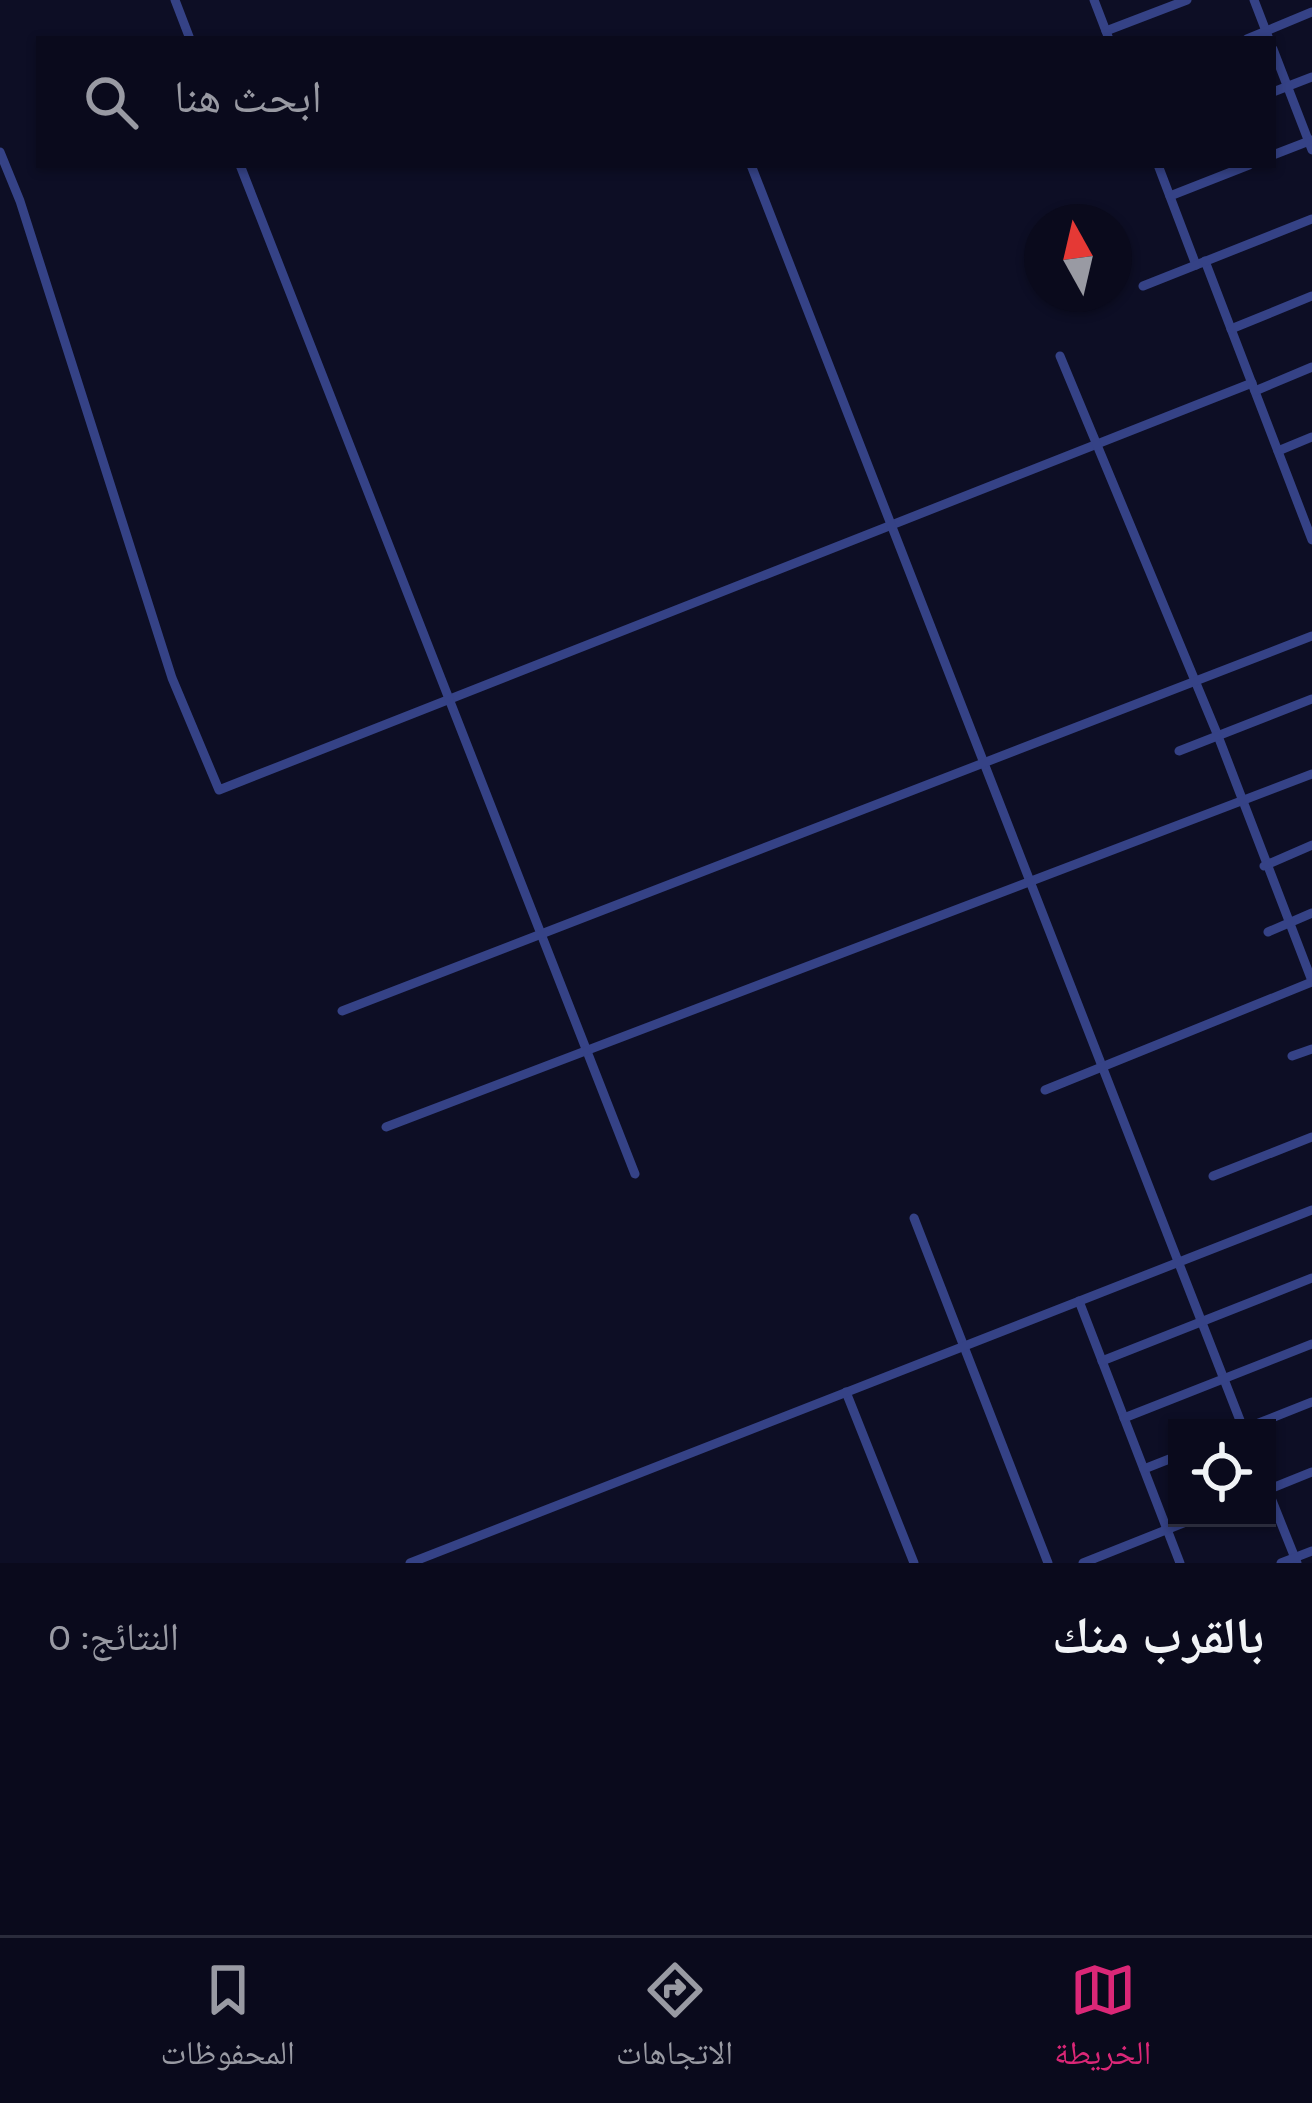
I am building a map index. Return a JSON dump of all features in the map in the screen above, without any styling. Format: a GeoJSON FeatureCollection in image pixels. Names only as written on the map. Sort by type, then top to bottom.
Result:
{"type":"FeatureCollection","features":[{"type":"Feature","properties":{"kind":"street"},"geometry":{"type":"LineString","coordinates":[[175,0],[189,36]]}},
{"type":"Feature","properties":{"kind":"street"},"geometry":{"type":"LineString","coordinates":[[1094,0],[1108,35],[1187,0]]}},
{"type":"Feature","properties":{"kind":"street"},"geometry":{"type":"LineString","coordinates":[[1254,0],[1268,35],[1312,12]]}},
{"type":"Feature","properties":{"kind":"street"},"geometry":{"type":"LineString","coordinates":[[1276,58],[1311,144],[1276,154]]}},
{"type":"Feature","properties":{"kind":"street"},"geometry":{"type":"LineString","coordinates":[[1276,91],[1312,77]]}},
{"type":"Feature","properties":{"kind":"street"},"geometry":{"type":"LineString","coordinates":[[0,152],[172,678],[219,790],[1097,446],[1312,368]]}},
{"type":"Feature","properties":{"kind":"street"},"geometry":{"type":"LineString","coordinates":[[241,168],[634,1174]]}},
{"type":"Feature","properties":{"kind":"street"},"geometry":{"type":"LineString","coordinates":[[752,168],[1241,1419]]}},
{"type":"Feature","properties":{"kind":"street"},"geometry":{"type":"LineString","coordinates":[[1159,168],[1306,507],[1312,540]]}},
{"type":"Feature","properties":{"kind":"street"},"geometry":{"type":"LineString","coordinates":[[1170,196],[1241,168]]}},
{"type":"Feature","properties":{"kind":"street"},"geometry":{"type":"LineString","coordinates":[[1143,286],[1312,219]]}},
{"type":"Feature","properties":{"kind":"street"},"geometry":{"type":"LineString","coordinates":[[1231,329],[1312,296]]}},
{"type":"Feature","properties":{"kind":"street"},"geometry":{"type":"LineString","coordinates":[[1045,1090],[1312,981],[1218,736],[1060,356]]}},
{"type":"Feature","properties":{"kind":"street"},"geometry":{"type":"LineString","coordinates":[[1278,451],[1312,437]]}},
{"type":"Feature","properties":{"kind":"street"},"geometry":{"type":"LineString","coordinates":[[342,1010],[1312,636]]}},
{"type":"Feature","properties":{"kind":"street"},"geometry":{"type":"LineString","coordinates":[[1179,751],[1312,699]]}},
{"type":"Feature","properties":{"kind":"street"},"geometry":{"type":"LineString","coordinates":[[386,1127],[1312,774]]}},
{"type":"Feature","properties":{"kind":"street"},"geometry":{"type":"LineString","coordinates":[[1265,865],[1312,845]]}},
{"type":"Feature","properties":{"kind":"street"},"geometry":{"type":"LineString","coordinates":[[1268,932],[1312,913]]}},
{"type":"Feature","properties":{"kind":"street"},"geometry":{"type":"LineString","coordinates":[[1292,1056],[1312,1048]]}},
{"type":"Feature","properties":{"kind":"street"},"geometry":{"type":"LineString","coordinates":[[1213,1176],[1312,1137]]}},
{"type":"Feature","properties":{"kind":"street"},"geometry":{"type":"LineString","coordinates":[[410,1563],[1312,1210]]}},
{"type":"Feature","properties":{"kind":"street"},"geometry":{"type":"LineString","coordinates":[[914,1218],[1048,1563]]}},
{"type":"Feature","properties":{"kind":"street"},"geometry":{"type":"LineString","coordinates":[[1102,1361],[1312,1278]]}},
{"type":"Feature","properties":{"kind":"street"},"geometry":{"type":"LineString","coordinates":[[1079,1301],[1180,1563]]}},
{"type":"Feature","properties":{"kind":"street"},"geometry":{"type":"LineString","coordinates":[[1124,1418],[1312,1344]]}},
{"type":"Feature","properties":{"kind":"street"},"geometry":{"type":"LineString","coordinates":[[846,1392],[914,1563]]}},
{"type":"Feature","properties":{"kind":"street"},"geometry":{"type":"LineString","coordinates":[[1268,1419],[1312,1402]]}},
{"type":"Feature","properties":{"kind":"street"},"geometry":{"type":"LineString","coordinates":[[1144,1469],[1168,1460]]}},
{"type":"Feature","properties":{"kind":"street"},"geometry":{"type":"LineString","coordinates":[[1276,1486],[1312,1472]]}},
{"type":"Feature","properties":{"kind":"street"},"geometry":{"type":"LineString","coordinates":[[1276,1511],[1296,1560]]}},
{"type":"Feature","properties":{"kind":"street"},"geometry":{"type":"LineString","coordinates":[[1083,1563],[1174,1527]]}},
{"type":"Feature","properties":{"kind":"street"},"geometry":{"type":"LineString","coordinates":[[1281,1563],[1312,1551]]}}]}
